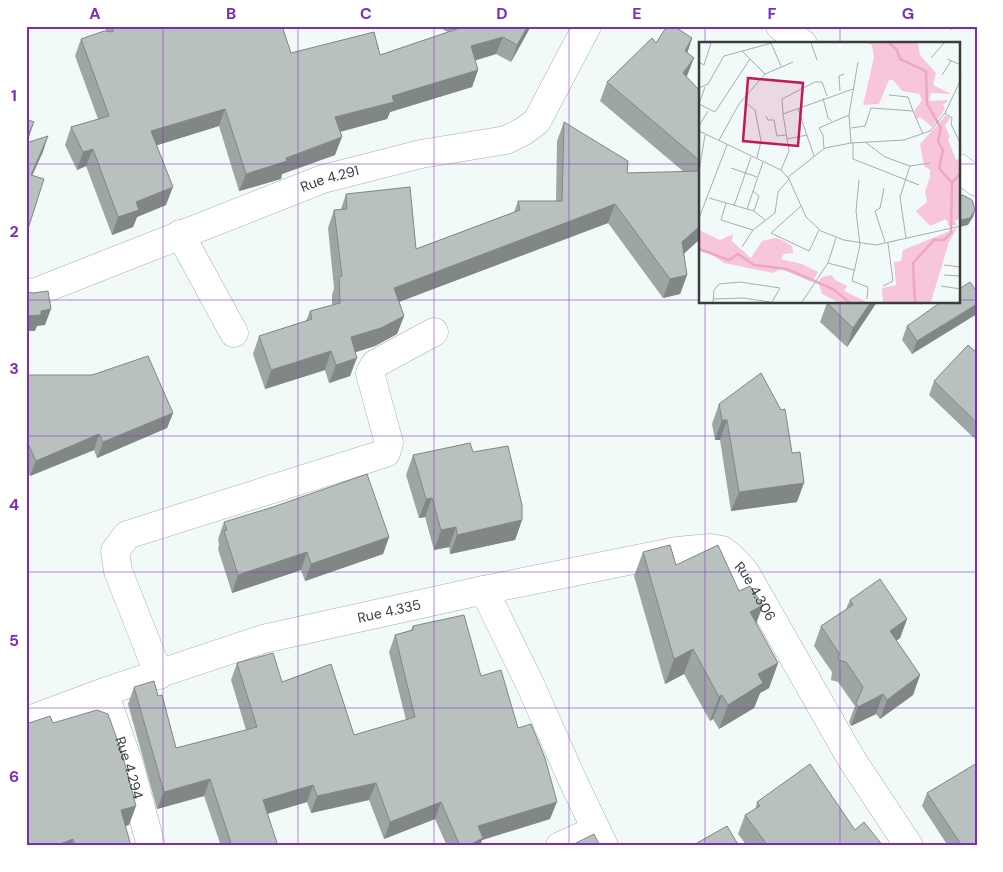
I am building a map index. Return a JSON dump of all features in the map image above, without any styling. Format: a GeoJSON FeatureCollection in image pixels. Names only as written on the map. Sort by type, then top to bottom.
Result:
{"type":"FeatureCollection","features":[{"type":"Feature","properties":{"kind":"street","name":"Rue 4.291"},"geometry":{"type":"LineString","coordinates":[[26,293],[36,292],[322,179],[421,154],[506,140],[524,131],[537,121],[588,26]]}},
{"type":"Feature","properties":{"kind":"street"},"geometry":{"type":"LineString","coordinates":[[780,26],[800,42]]}},
{"type":"Feature","properties":{"kind":"street"},"geometry":{"type":"LineString","coordinates":[[960,169],[977,182]]}},
{"type":"Feature","properties":{"kind":"street"},"geometry":{"type":"LineString","coordinates":[[180,234],[234,332]]}},
{"type":"Feature","properties":{"kind":"street"},"geometry":{"type":"LineString","coordinates":[[159,675],[118,571],[115,551],[127,535],[386,453],[388,443],[370,373],[375,364],[434,332]]}},
{"type":"Feature","properties":{"kind":"street","name":"Rue 4.306"},"geometry":{"type":"LineString","coordinates":[[484,590],[677,551],[710,548],[722,550],[745,572],[852,760],[909,846]]}},
{"type":"Feature","properties":{"kind":"street"},"geometry":{"type":"LineString","coordinates":[[484,590],[530,684],[600,838],[560,846]]}},
{"type":"Feature","properties":{"kind":"street","name":"Rue 4.335"},"geometry":{"type":"LineString","coordinates":[[26,721],[104,692],[263,639],[484,590]]}},
{"type":"Feature","properties":{"kind":"street","name":"Rue 4.294"},"geometry":{"type":"LineString","coordinates":[[104,692],[130,767],[151,846]]}},
{"type":"Feature","properties":{"kind":"building"},"geometry":{"type":"Polygon","coordinates":[[[113,26],[282,26],[291,53],[374,32],[380,55],[466,26],[528,26],[517,45],[503,37],[471,46],[478,70],[392,96],[394,102],[335,117],[342,137],[286,158],[287,161],[246,174],[225,109],[151,131],[173,187],[136,202],[139,210],[118,217],[93,149],[83,152],[71,127],[109,116],[81,39],[104,31],[113,32],[113,26]]]}},
{"type":"Feature","properties":{"kind":"building"},"geometry":{"type":"Polygon","coordinates":[[[667,26],[674,26],[692,38],[685,51],[694,58],[683,73],[699,90],[699,160],[607,82],[652,38],[656,43],[667,26]]]}},
{"type":"Feature","properties":{"kind":"building"},"geometry":{"type":"Polygon","coordinates":[[[26,119],[34,122],[26,139],[26,119]]]}},
{"type":"Feature","properties":{"kind":"building"},"geometry":{"type":"Polygon","coordinates":[[[564,122],[628,161],[627,173],[699,171],[699,227],[682,242],[687,275],[670,279],[615,204],[394,288],[404,316],[381,328],[351,337],[357,358],[336,365],[331,351],[271,370],[259,336],[312,319],[310,311],[340,303],[339,277],[342,276],[334,210],[347,209],[346,194],[410,187],[416,249],[520,210],[518,201],[562,201],[564,122]]]}},
{"type":"Feature","properties":{"kind":"building"},"geometry":{"type":"Polygon","coordinates":[[[48,136],[31,175],[44,179],[26,232],[26,143],[48,136]]]}},
{"type":"Feature","properties":{"kind":"building"},"geometry":{"type":"Polygon","coordinates":[[[963,195],[972,200],[975,210],[970,218],[960,220],[960,196],[963,195]]]}},
{"type":"Feature","properties":{"kind":"building"},"geometry":{"type":"Polygon","coordinates":[[[970,282],[977,292],[977,304],[917,341],[907,326],[938,304],[960,304],[960,288],[970,282]]]}},
{"type":"Feature","properties":{"kind":"building"},"geometry":{"type":"Polygon","coordinates":[[[48,291],[51,309],[41,311],[41,315],[26,316],[26,292],[48,291]]]}},
{"type":"Feature","properties":{"kind":"building"},"geometry":{"type":"Polygon","coordinates":[[[828,304],[870,304],[853,328],[828,304]]]}},
{"type":"Feature","properties":{"kind":"building"},"geometry":{"type":"Polygon","coordinates":[[[968,345],[977,353],[977,423],[934,381],[968,345]]]}},
{"type":"Feature","properties":{"kind":"building"},"geometry":{"type":"Polygon","coordinates":[[[148,356],[173,413],[103,442],[99,434],[36,461],[26,439],[26,375],[92,375],[148,356]]]}},
{"type":"Feature","properties":{"kind":"building"},"geometry":{"type":"Polygon","coordinates":[[[761,373],[781,410],[785,409],[792,453],[800,452],[804,483],[739,492],[727,420],[722,420],[719,404],[761,373]]]}},
{"type":"Feature","properties":{"kind":"building"},"geometry":{"type":"Polygon","coordinates":[[[470,443],[473,452],[508,446],[522,505],[522,520],[457,535],[456,527],[441,530],[432,498],[426,499],[413,455],[470,443]]]}},
{"type":"Feature","properties":{"kind":"building"},"geometry":{"type":"Polygon","coordinates":[[[367,474],[389,537],[311,564],[307,552],[238,575],[224,531],[227,530],[224,522],[367,474]]]}},
{"type":"Feature","properties":{"kind":"building"},"geometry":{"type":"Polygon","coordinates":[[[670,545],[676,565],[718,545],[739,591],[750,586],[763,605],[750,612],[778,663],[758,674],[763,683],[728,705],[722,695],[719,697],[693,649],[674,659],[643,552],[670,545]]]}},
{"type":"Feature","properties":{"kind":"building"},"geometry":{"type":"Polygon","coordinates":[[[880,579],[907,619],[890,631],[920,675],[887,700],[883,694],[858,707],[856,703],[863,687],[846,662],[838,660],[839,653],[821,626],[853,605],[850,600],[880,579]]]}},
{"type":"Feature","properties":{"kind":"building"},"geometry":{"type":"Polygon","coordinates":[[[464,615],[481,676],[501,670],[518,728],[531,724],[545,758],[557,802],[478,826],[483,838],[467,846],[460,846],[441,802],[390,822],[376,783],[317,796],[313,785],[263,800],[278,846],[232,846],[210,779],[164,792],[134,687],[154,681],[158,696],[162,695],[176,748],[257,727],[237,663],[273,653],[282,682],[331,664],[354,735],[415,717],[395,635],[413,630],[413,626],[464,615]]]}},
{"type":"Feature","properties":{"kind":"building"},"geometry":{"type":"Polygon","coordinates":[[[97,710],[108,714],[122,753],[136,806],[121,810],[131,846],[75,846],[73,839],[55,846],[26,846],[26,724],[50,716],[53,723],[97,710]]]}},
{"type":"Feature","properties":{"kind":"building"},"geometry":{"type":"Polygon","coordinates":[[[977,763],[977,846],[962,846],[927,793],[977,763]]]}},
{"type":"Feature","properties":{"kind":"building"},"geometry":{"type":"Polygon","coordinates":[[[810,764],[855,830],[864,822],[883,846],[768,846],[745,815],[760,806],[757,802],[810,764]]]}},
{"type":"Feature","properties":{"kind":"building"},"geometry":{"type":"Polygon","coordinates":[[[727,826],[739,846],[698,846],[697,843],[727,826]]]}},
{"type":"Feature","properties":{"kind":"building"},"geometry":{"type":"Polygon","coordinates":[[[594,834],[600,846],[570,846],[594,834]]]}}]}
